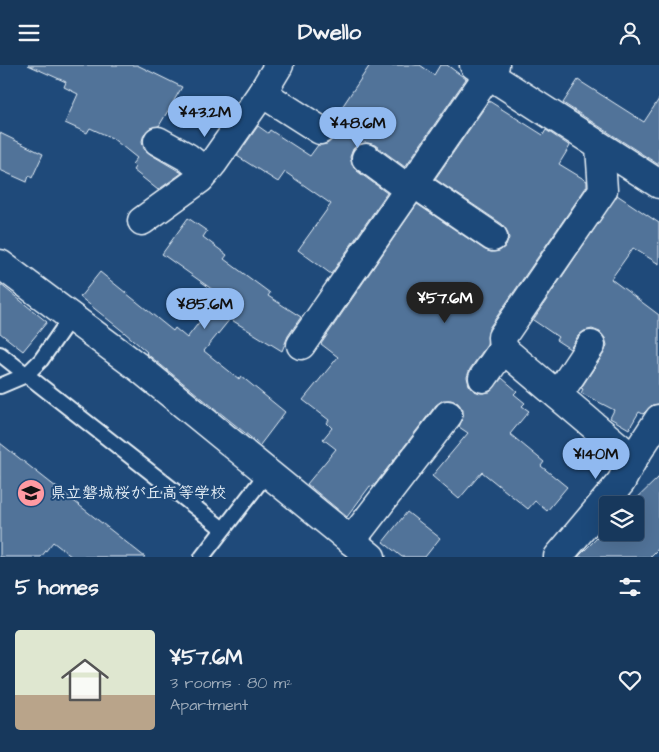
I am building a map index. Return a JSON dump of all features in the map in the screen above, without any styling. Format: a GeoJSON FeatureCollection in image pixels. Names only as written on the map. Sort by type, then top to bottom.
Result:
{"type":"FeatureCollection","features":[{"type":"Feature","properties":{"kind":"street"},"geometry":{"type":"LineString","coordinates":[[142,221],[181,194],[206,172],[262,93],[279,65]]}},
{"type":"Feature","properties":{"kind":"street"},"geometry":{"type":"LineString","coordinates":[[301,345],[412,185],[486,68],[600,147],[659,184]]}},
{"type":"Feature","properties":{"kind":"street"},"geometry":{"type":"LineString","coordinates":[[262,93],[320,130]]}},
{"type":"Feature","properties":{"kind":"street"},"geometry":{"type":"LineString","coordinates":[[158,141],[187,157],[206,172]]}},
{"type":"Feature","properties":{"kind":"street"},"geometry":{"type":"LineString","coordinates":[[483,378],[503,349],[502,337],[604,190],[600,147]]}},
{"type":"Feature","properties":{"kind":"street"},"geometry":{"type":"LineString","coordinates":[[366,158],[400,183],[418,186],[493,237]]}},
{"type":"Feature","properties":{"kind":"street"},"geometry":{"type":"LineString","coordinates":[[0,264],[138,367],[361,549],[448,415]]}},
{"type":"Feature","properties":{"kind":"street"},"geometry":{"type":"LineString","coordinates":[[558,395],[591,345]]}},
{"type":"Feature","properties":{"kind":"street"},"geometry":{"type":"LineString","coordinates":[[503,349],[633,459]]}},
{"type":"Feature","properties":{"kind":"street"},"geometry":{"type":"LineString","coordinates":[[558,557],[621,483],[633,459],[659,419]]}},
{"type":"Feature","properties":{"kind":"lane"},"geometry":{"type":"LineString","coordinates":[[0,387],[26,375],[41,360],[71,317]]}},
{"type":"Feature","properties":{"kind":"lane"},"geometry":{"type":"LineString","coordinates":[[0,355],[223,529]]}},
{"type":"Feature","properties":{"kind":"lane"},"geometry":{"type":"LineString","coordinates":[[202,557],[267,473]]}},
{"type":"Feature","properties":{"kind":"building"},"geometry":{"type":"Polygon","coordinates":[[[28,65],[137,65],[182,87],[159,126],[150,128],[144,134],[142,141],[144,149],[150,154],[182,173],[158,190],[133,170],[135,167],[132,164],[137,158],[112,138],[90,128],[87,133],[65,123],[78,94],[64,87],[66,82],[28,65]]]}},
{"type":"Feature","properties":{"kind":"building"},"geometry":{"type":"Polygon","coordinates":[[[370,65],[420,65],[434,75],[440,65],[447,65],[466,79],[405,167],[375,145],[368,143],[359,144],[353,149],[350,157],[352,165],[357,171],[387,193],[331,274],[298,250],[331,204],[285,172],[278,182],[237,156],[258,126],[268,133],[270,130],[310,156],[318,145],[327,144],[333,139],[336,130],[334,119],[370,65]]]}},
{"type":"Feature","properties":{"kind":"building"},"geometry":{"type":"Polygon","coordinates":[[[578,80],[644,122],[659,99],[659,165],[563,103],[578,80]]]}},
{"type":"Feature","properties":{"kind":"building"},"geometry":{"type":"Polygon","coordinates":[[[489,101],[543,135],[546,130],[570,146],[559,164],[587,181],[587,186],[489,328],[487,345],[470,369],[467,377],[469,385],[474,391],[481,393],[490,392],[502,378],[517,391],[514,394],[525,403],[522,406],[529,411],[510,434],[544,462],[541,466],[567,487],[547,511],[535,501],[528,509],[482,472],[459,499],[432,476],[468,433],[459,427],[463,417],[463,410],[458,403],[451,400],[443,400],[436,405],[373,487],[370,486],[347,517],[307,484],[336,449],[323,439],[332,428],[327,423],[329,420],[303,400],[338,357],[321,344],[417,204],[485,250],[491,252],[499,251],[506,246],[509,238],[502,224],[435,179],[489,101]]]}},
{"type":"Feature","properties":{"kind":"building"},"geometry":{"type":"Polygon","coordinates":[[[0,133],[43,154],[32,178],[29,176],[27,182],[0,170],[0,133]]]}},
{"type":"Feature","properties":{"kind":"building"},"geometry":{"type":"Polygon","coordinates":[[[617,195],[659,223],[659,264],[633,248],[611,279],[659,315],[659,404],[652,405],[643,414],[639,412],[629,429],[610,418],[614,410],[581,393],[583,389],[581,388],[604,353],[607,345],[605,338],[600,332],[592,329],[584,331],[578,336],[570,349],[556,340],[558,337],[533,320],[617,195]]]}},
{"type":"Feature","properties":{"kind":"building"},"geometry":{"type":"Polygon","coordinates":[[[188,218],[207,231],[203,237],[227,255],[224,259],[270,293],[268,296],[301,317],[288,336],[282,351],[230,319],[204,351],[239,379],[241,376],[285,412],[260,445],[80,297],[100,272],[173,331],[175,328],[187,338],[220,295],[162,254],[188,218]]]}},
{"type":"Feature","properties":{"kind":"building"},"geometry":{"type":"Polygon","coordinates":[[[0,284],[47,322],[23,351],[0,333],[0,284]]]}},
{"type":"Feature","properties":{"kind":"building","name":"県立磐城桜が丘高等学校"},"geometry":{"type":"Polygon","coordinates":[[[0,443],[145,557],[72,557],[53,542],[41,557],[0,557],[0,443]]]}},
{"type":"Feature","properties":{"kind":"building"},"geometry":{"type":"Polygon","coordinates":[[[659,477],[659,548],[650,557],[578,557],[599,536],[599,541],[644,541],[644,496],[639,496],[659,477]]]}},
{"type":"Feature","properties":{"kind":"building"},"geometry":{"type":"Polygon","coordinates":[[[407,512],[440,538],[425,557],[402,557],[383,542],[407,512]]]}},
{"type":"Feature","properties":{"kind":"place","name":"県立磐城桜が丘高等学校"},"geometry":{"type":"Point","coordinates":[31,493]}}]}
